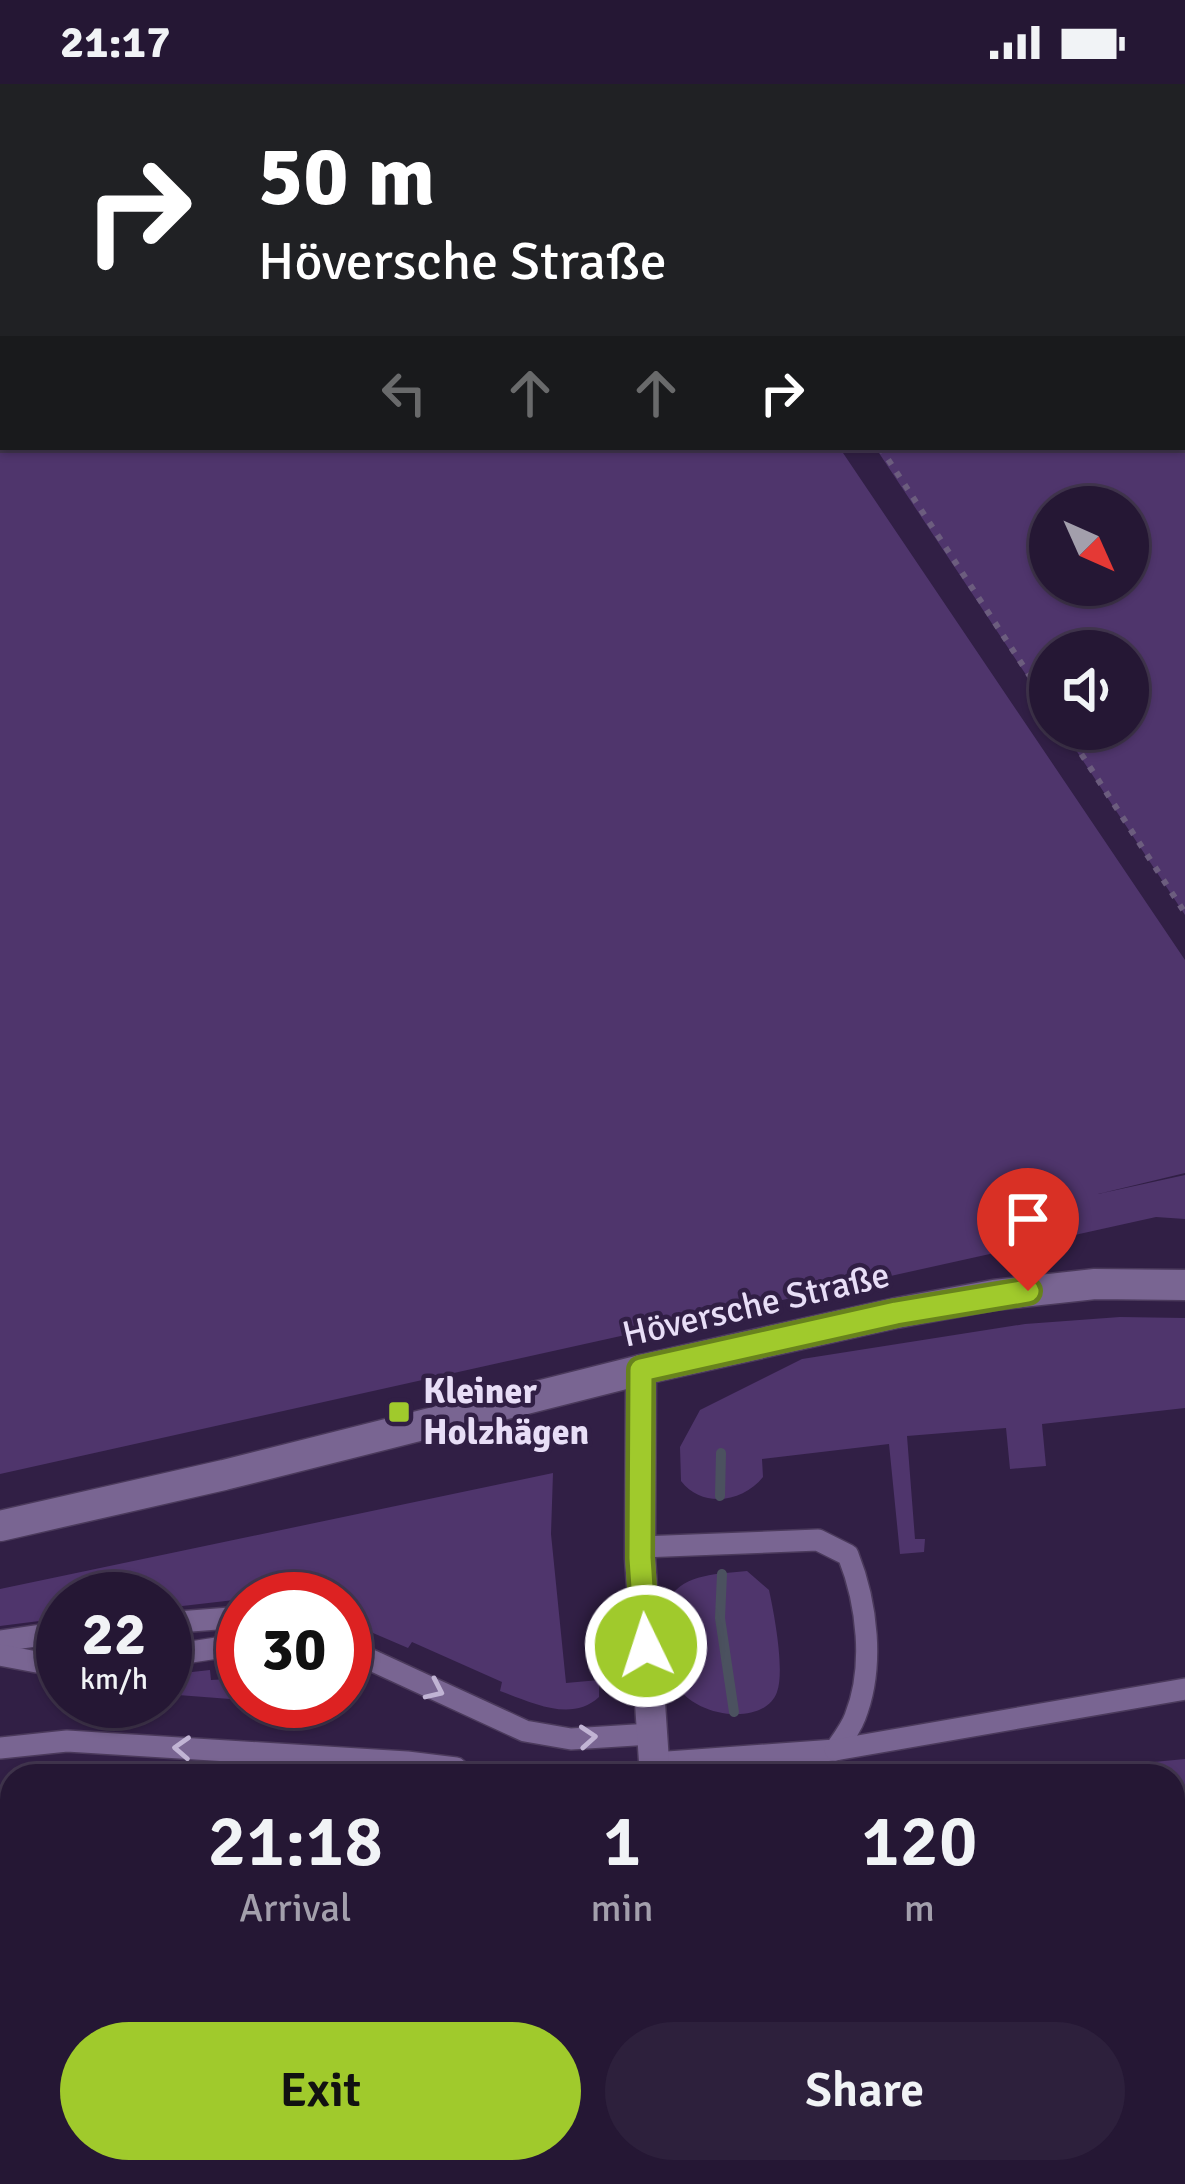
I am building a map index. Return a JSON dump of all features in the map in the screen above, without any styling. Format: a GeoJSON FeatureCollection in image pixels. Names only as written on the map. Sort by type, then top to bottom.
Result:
{"type":"FeatureCollection","features":[{"type":"Feature","properties":{"kind":"street","name":"Höversche Straße"},"geometry":{"type":"LineString","coordinates":[[0,1526],[641,1370],[994,1295],[1095,1284],[1185,1286]]}},
{"type":"Feature","properties":{"kind":"street"},"geometry":{"type":"LineString","coordinates":[[641,1370],[641,1547],[653,1758]]}},
{"type":"Feature","properties":{"kind":"lane"},"geometry":{"type":"LineString","coordinates":[[641,1547],[818,1540],[848,1555],[864,1595],[865,1667],[856,1716],[835,1750]]}},
{"type":"Feature","properties":{"kind":"lane"},"geometry":{"type":"LineString","coordinates":[[0,1641],[36,1636]]}},
{"type":"Feature","properties":{"kind":"lane"},"geometry":{"type":"LineString","coordinates":[[0,1655],[36,1662]]}},
{"type":"Feature","properties":{"kind":"lane"},"geometry":{"type":"LineString","coordinates":[[372,1660],[525,1731],[653,1758],[835,1750],[1185,1689]]}},
{"type":"Feature","properties":{"kind":"lane"},"geometry":{"type":"LineString","coordinates":[[0,1748],[67,1742],[409,1764]]}},
{"type":"Feature","properties":{"kind":"path"},"geometry":{"type":"LineString","coordinates":[[882,450],[1029,675]]}},
{"type":"Feature","properties":{"kind":"path"},"geometry":{"type":"LineString","coordinates":[[1079,750],[1185,913]]}},
{"type":"Feature","properties":{"kind":"shaded area"},"geometry":{"type":"Polygon","coordinates":[[[0,450],[841,450],[1029,729],[1029,750],[1043,750],[1185,960],[1185,1173],[1098,1194],[1185,1175],[1185,1219],[1156,1217],[0,1474],[0,450]]]}},
{"type":"Feature","properties":{"kind":"shaded area"},"geometry":{"type":"Polygon","coordinates":[[[877,450],[1185,450],[1185,915],[1076,750],[1149,750],[1149,630],[1029,630],[1029,679],[877,450]]]}},
{"type":"Feature","properties":{"kind":"shaded area"},"geometry":{"type":"Polygon","coordinates":[[[1185,1318],[1185,1408],[1042,1424],[1046,1466],[1010,1469],[1006,1428],[907,1436],[915,1539],[925,1539],[924,1552],[900,1554],[889,1444],[762,1459],[763,1477],[745,1492],[723,1499],[700,1496],[681,1481],[680,1447],[700,1410],[802,1359],[1025,1324],[1185,1318]]]}},
{"type":"Feature","properties":{"kind":"shaded area"},"geometry":{"type":"Polygon","coordinates":[[[553,1473],[551,1534],[566,1683],[599,1680],[599,1697],[576,1709],[538,1705],[500,1691],[502,1682],[412,1642],[408,1648],[372,1633],[372,1572],[216,1572],[216,1602],[192,1605],[192,1572],[81,1572],[553,1473]]]}},
{"type":"Feature","properties":{"kind":"shaded area"},"geometry":{"type":"Polygon","coordinates":[[[747,1571],[769,1590],[779,1682],[770,1703],[744,1714],[728,1714],[697,1704],[676,1683],[669,1599],[693,1580],[747,1571]]]}},
{"type":"Feature","properties":{"kind":"shaded area"},"geometry":{"type":"Polygon","coordinates":[[[36,1581],[36,1621],[0,1626],[0,1589],[36,1581]]]}},
{"type":"Feature","properties":{"kind":"shaded area"},"geometry":{"type":"Polygon","coordinates":[[[210,1670],[211,1680],[216,1680],[216,1698],[192,1696],[192,1672],[210,1670]]]}},
{"type":"Feature","properties":{"kind":"shaded area"},"geometry":{"type":"Polygon","coordinates":[[[1185,1759],[1185,1764],[1133,1764],[1185,1759]]]}},
{"type":"Feature","properties":{"kind":"waterway"},"geometry":{"type":"LineString","coordinates":[[720,1496],[721,1453]]}},
{"type":"Feature","properties":{"kind":"waterway"},"geometry":{"type":"LineString","coordinates":[[722,1574],[720,1618],[734,1712]]}},
{"type":"Feature","properties":{"kind":"place","name":"Kleiner Holzhägen"},"geometry":{"type":"Point","coordinates":[399,1412]}},
{"type":"Feature","properties":{"kind":"route"},"geometry":{"type":"LineString","coordinates":[[646,1646],[640,1558],[641,1370],[896,1313],[1028,1291]]}}]}
